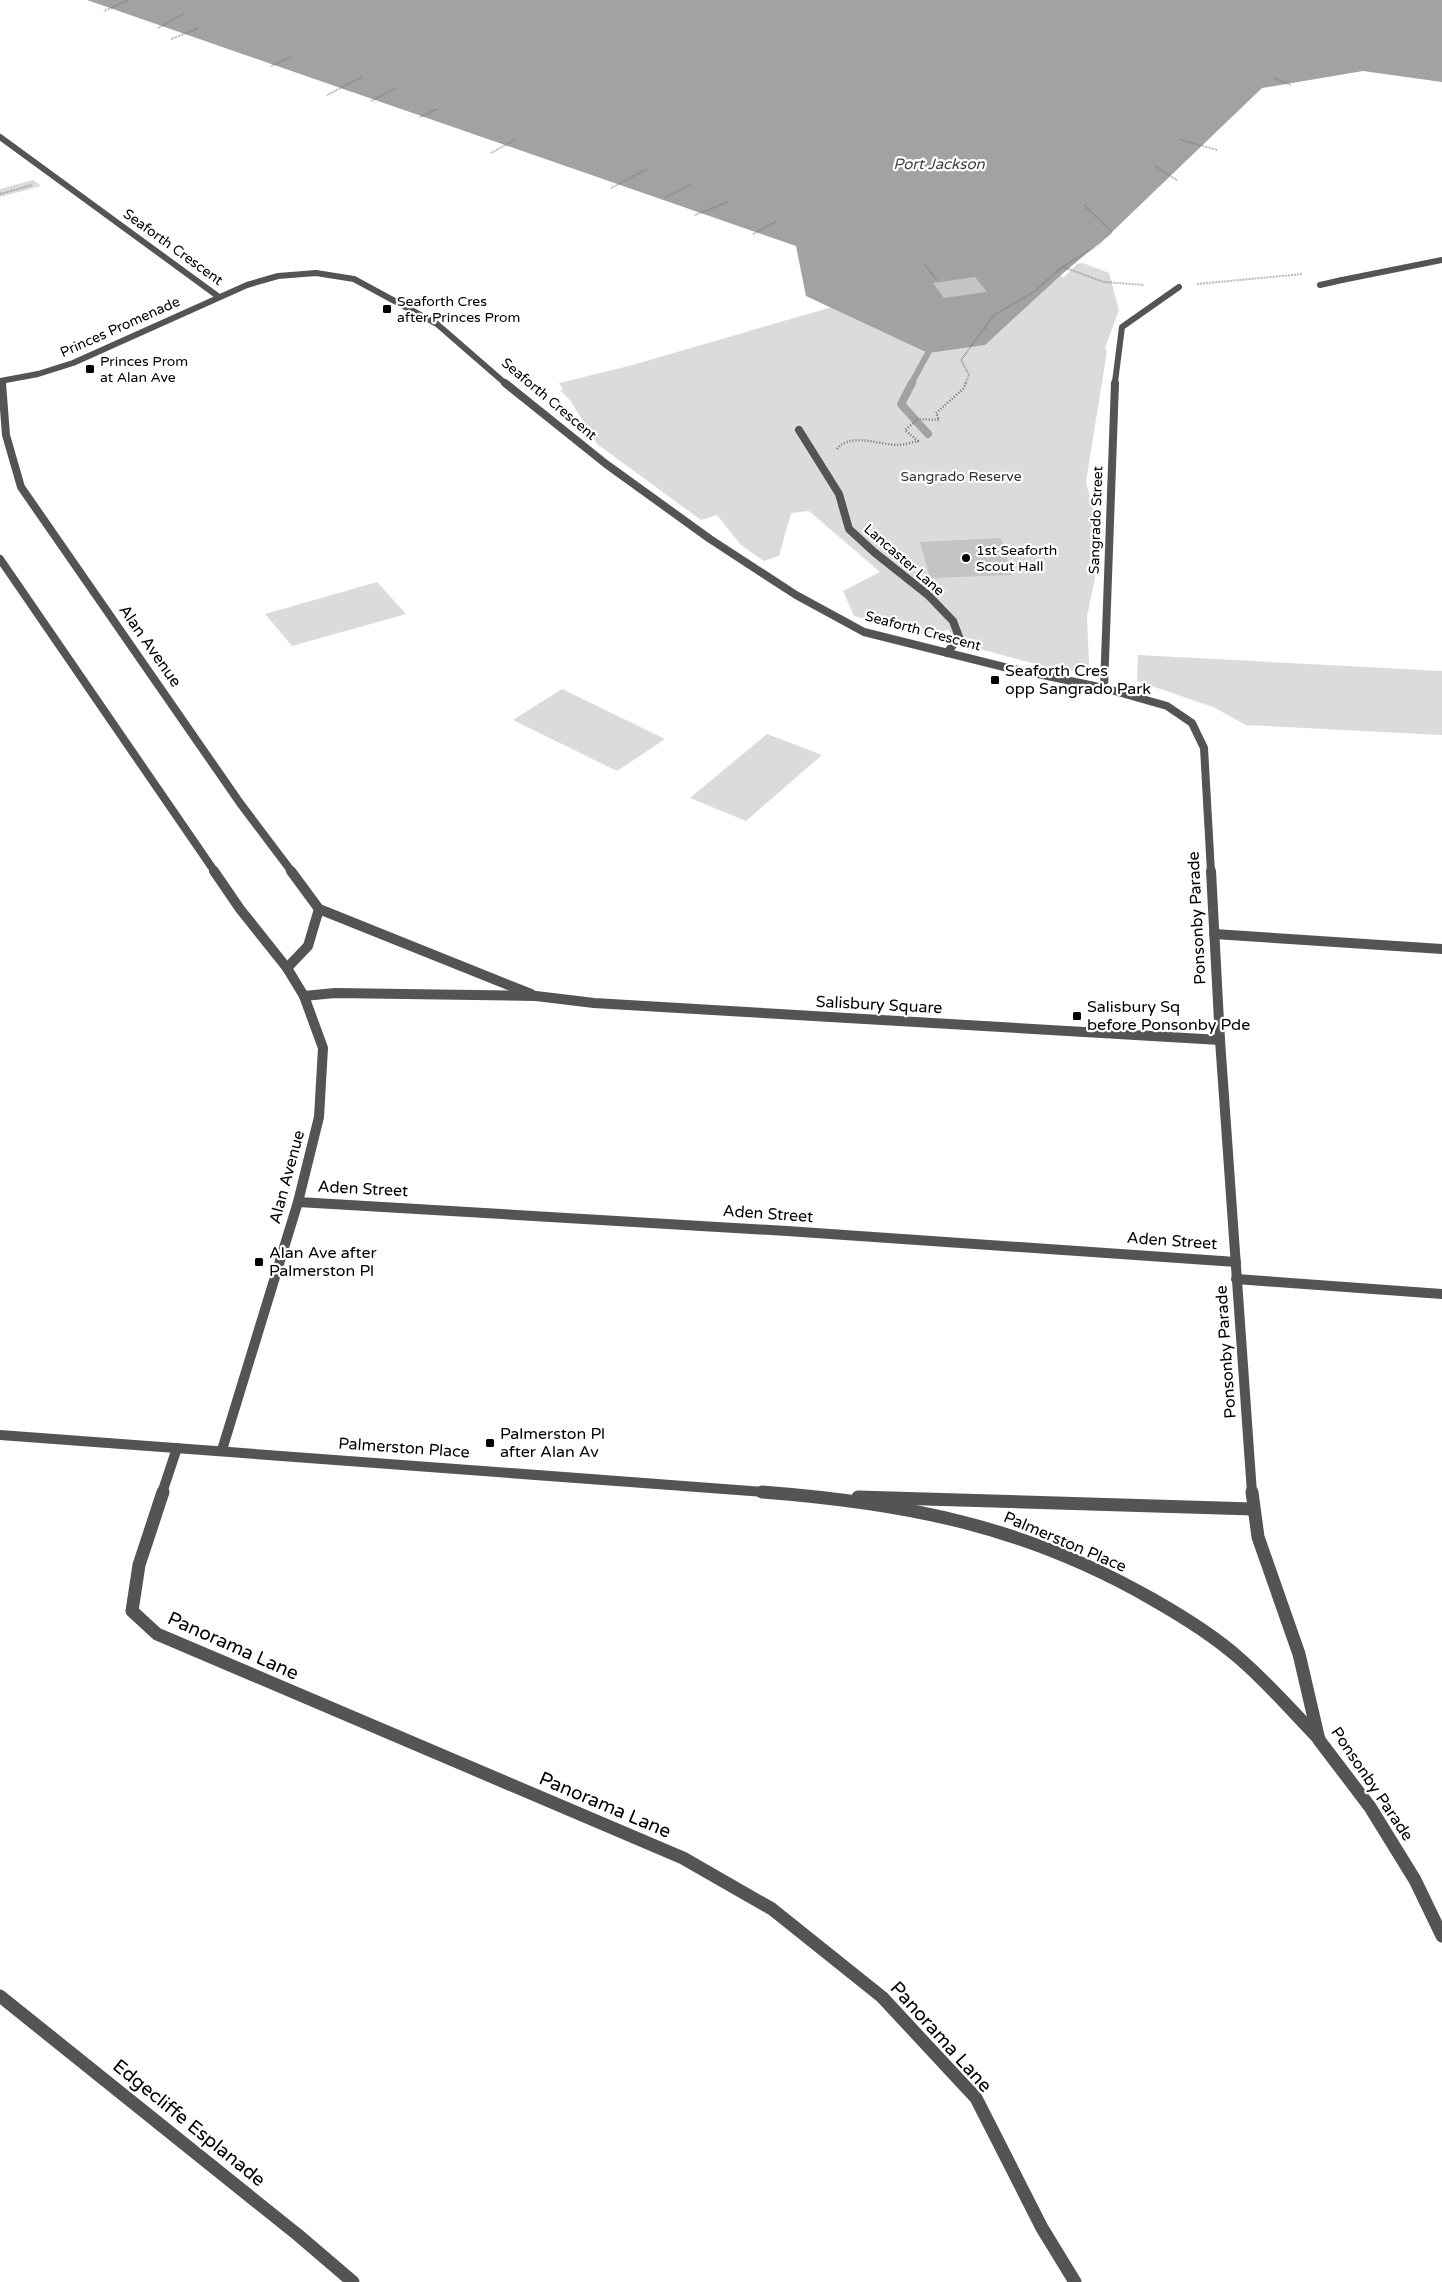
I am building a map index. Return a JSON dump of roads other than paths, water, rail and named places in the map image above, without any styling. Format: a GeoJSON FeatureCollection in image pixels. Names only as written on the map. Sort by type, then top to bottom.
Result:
{"type":"FeatureCollection","features":[{"type":"Feature","properties":{"kind":"street","name":"Seaforth Crescent"},"geometry":{"type":"LineString","coordinates":[[0,137],[219,297],[247,285],[278,276],[316,273],[354,279],[437,324],[521,396],[606,464],[710,539],[796,595],[864,632],[1104,688]]}},
{"type":"Feature","properties":{"kind":"street"},"geometry":{"type":"LineString","coordinates":[[1320,285],[1442,260]]}},
{"type":"Feature","properties":{"kind":"street","name":"Sangrado Street"},"geometry":{"type":"LineString","coordinates":[[1104,688],[1115,382],[1122,327],[1179,287]]}},
{"type":"Feature","properties":{"kind":"street","name":"Princes Promenade"},"geometry":{"type":"LineString","coordinates":[[1,381],[38,374],[73,363],[219,297]]}},
{"type":"Feature","properties":{"kind":"street","name":"Alan Avenue"},"geometry":{"type":"LineString","coordinates":[[1,381],[1,414],[10,459],[21,487],[240,803],[319,909]]}},
{"type":"Feature","properties":{"kind":"street","name":"Lancaster Lane"},"geometry":{"type":"LineString","coordinates":[[799,430],[818,465],[839,494],[849,529],[874,552],[928,595],[953,621],[958,637],[947,652]]}},
{"type":"Feature","properties":{"kind":"street","name":"Alan Avenue"},"geometry":{"type":"LineString","coordinates":[[0,559],[240,909],[287,968],[304,996],[323,1048],[319,1117],[298,1202],[222,1450]]}},
{"type":"Feature","properties":{"kind":"street","name":"Ponsonby Parade"},"geometry":{"type":"LineString","coordinates":[[1104,688],[1167,706],[1192,723],[1204,748],[1220,1040],[1236,1279],[1253,1509],[1258,1537],[1299,1654],[1319,1740],[1370,1807],[1415,1880],[1442,1936]]}},
{"type":"Feature","properties":{"kind":"street"},"geometry":{"type":"LineString","coordinates":[[287,968],[308,946],[319,909],[536,996]]}},
{"type":"Feature","properties":{"kind":"street"},"geometry":{"type":"LineString","coordinates":[[1214,934],[1442,949]]}},
{"type":"Feature","properties":{"kind":"street"},"geometry":{"type":"LineString","coordinates":[[304,996],[360,993],[536,996]]}},
{"type":"Feature","properties":{"kind":"street","name":"Salisbury Square"},"geometry":{"type":"LineString","coordinates":[[536,996],[594,1003],[1220,1040]]}},
{"type":"Feature","properties":{"kind":"street","name":"Aden Street"},"geometry":{"type":"LineString","coordinates":[[298,1202],[797,1232],[1236,1262]]}},
{"type":"Feature","properties":{"kind":"street"},"geometry":{"type":"LineString","coordinates":[[1236,1279],[1442,1294]]}},
{"type":"Feature","properties":{"kind":"street","name":"Palmerston Place"},"geometry":{"type":"LineString","coordinates":[[0,1435],[222,1450],[805,1495],[1253,1509]]}},
{"type":"Feature","properties":{"kind":"street","name":"Panorama Lane"},"geometry":{"type":"LineString","coordinates":[[178,1448],[139,1565],[132,1611],[157,1634],[683,1858],[772,1909],[882,1997],[976,2098],[1042,2228],[1076,2282]]}},
{"type":"Feature","properties":{"kind":"street","name":"Palmerston Place"},"geometry":{"type":"LineString","coordinates":[[805,1495],[902,1507],[974,1523],[1032,1543],[1096,1570],[1172,1612],[1228,1649],[1319,1740]]}},
{"type":"Feature","properties":{"kind":"street","name":"Edgecliffe Esplanade"},"geometry":{"type":"LineString","coordinates":[[0,1996],[298,2235],[353,2282]]}},
{"type":"Feature","properties":{"kind":"water","name":"Port Jackson"},"geometry":{"type":"Polygon","coordinates":[[[87,0],[1442,0],[1442,82],[1363,71],[1262,88],[1112,232],[1061,275],[985,345],[928,353],[806,296],[796,246],[87,0]]]}},
{"type":"Feature","properties":{"kind":"waterway"},"geometry":{"type":"LineString","coordinates":[[911,384],[928,353]]}},
{"type":"Feature","properties":{"kind":"waterway"},"geometry":{"type":"LineString","coordinates":[[912,383],[901,404],[928,434]]}},
{"type":"Feature","properties":{"kind":"place","name":"Seaforth Cres after Princes Prom"},"geometry":{"type":"Point","coordinates":[387,309]}},
{"type":"Feature","properties":{"kind":"place","name":"Princes Prom at Alan Ave"},"geometry":{"type":"Point","coordinates":[90,369]}},
{"type":"Feature","properties":{"kind":"place","name":"1st Seaforth Scout Hall"},"geometry":{"type":"Point","coordinates":[966,558]}},
{"type":"Feature","properties":{"kind":"place","name":"Seaforth Cres opp Sangrado Park"},"geometry":{"type":"Point","coordinates":[995,680]}},
{"type":"Feature","properties":{"kind":"place","name":"Salisbury Sq before Ponsonby Pde"},"geometry":{"type":"Point","coordinates":[1077,1016]}},
{"type":"Feature","properties":{"kind":"place","name":"Alan Ave after Palmerston Pl"},"geometry":{"type":"Point","coordinates":[259,1262]}},
{"type":"Feature","properties":{"kind":"place","name":"Palmerston Pl after Alan Av"},"geometry":{"type":"Point","coordinates":[490,1443]}},
{"type":"Feature","properties":{"kind":"park label","name":"Sangrado Reserve"},"geometry":{"type":"Point","coordinates":[961,476]}}]}
